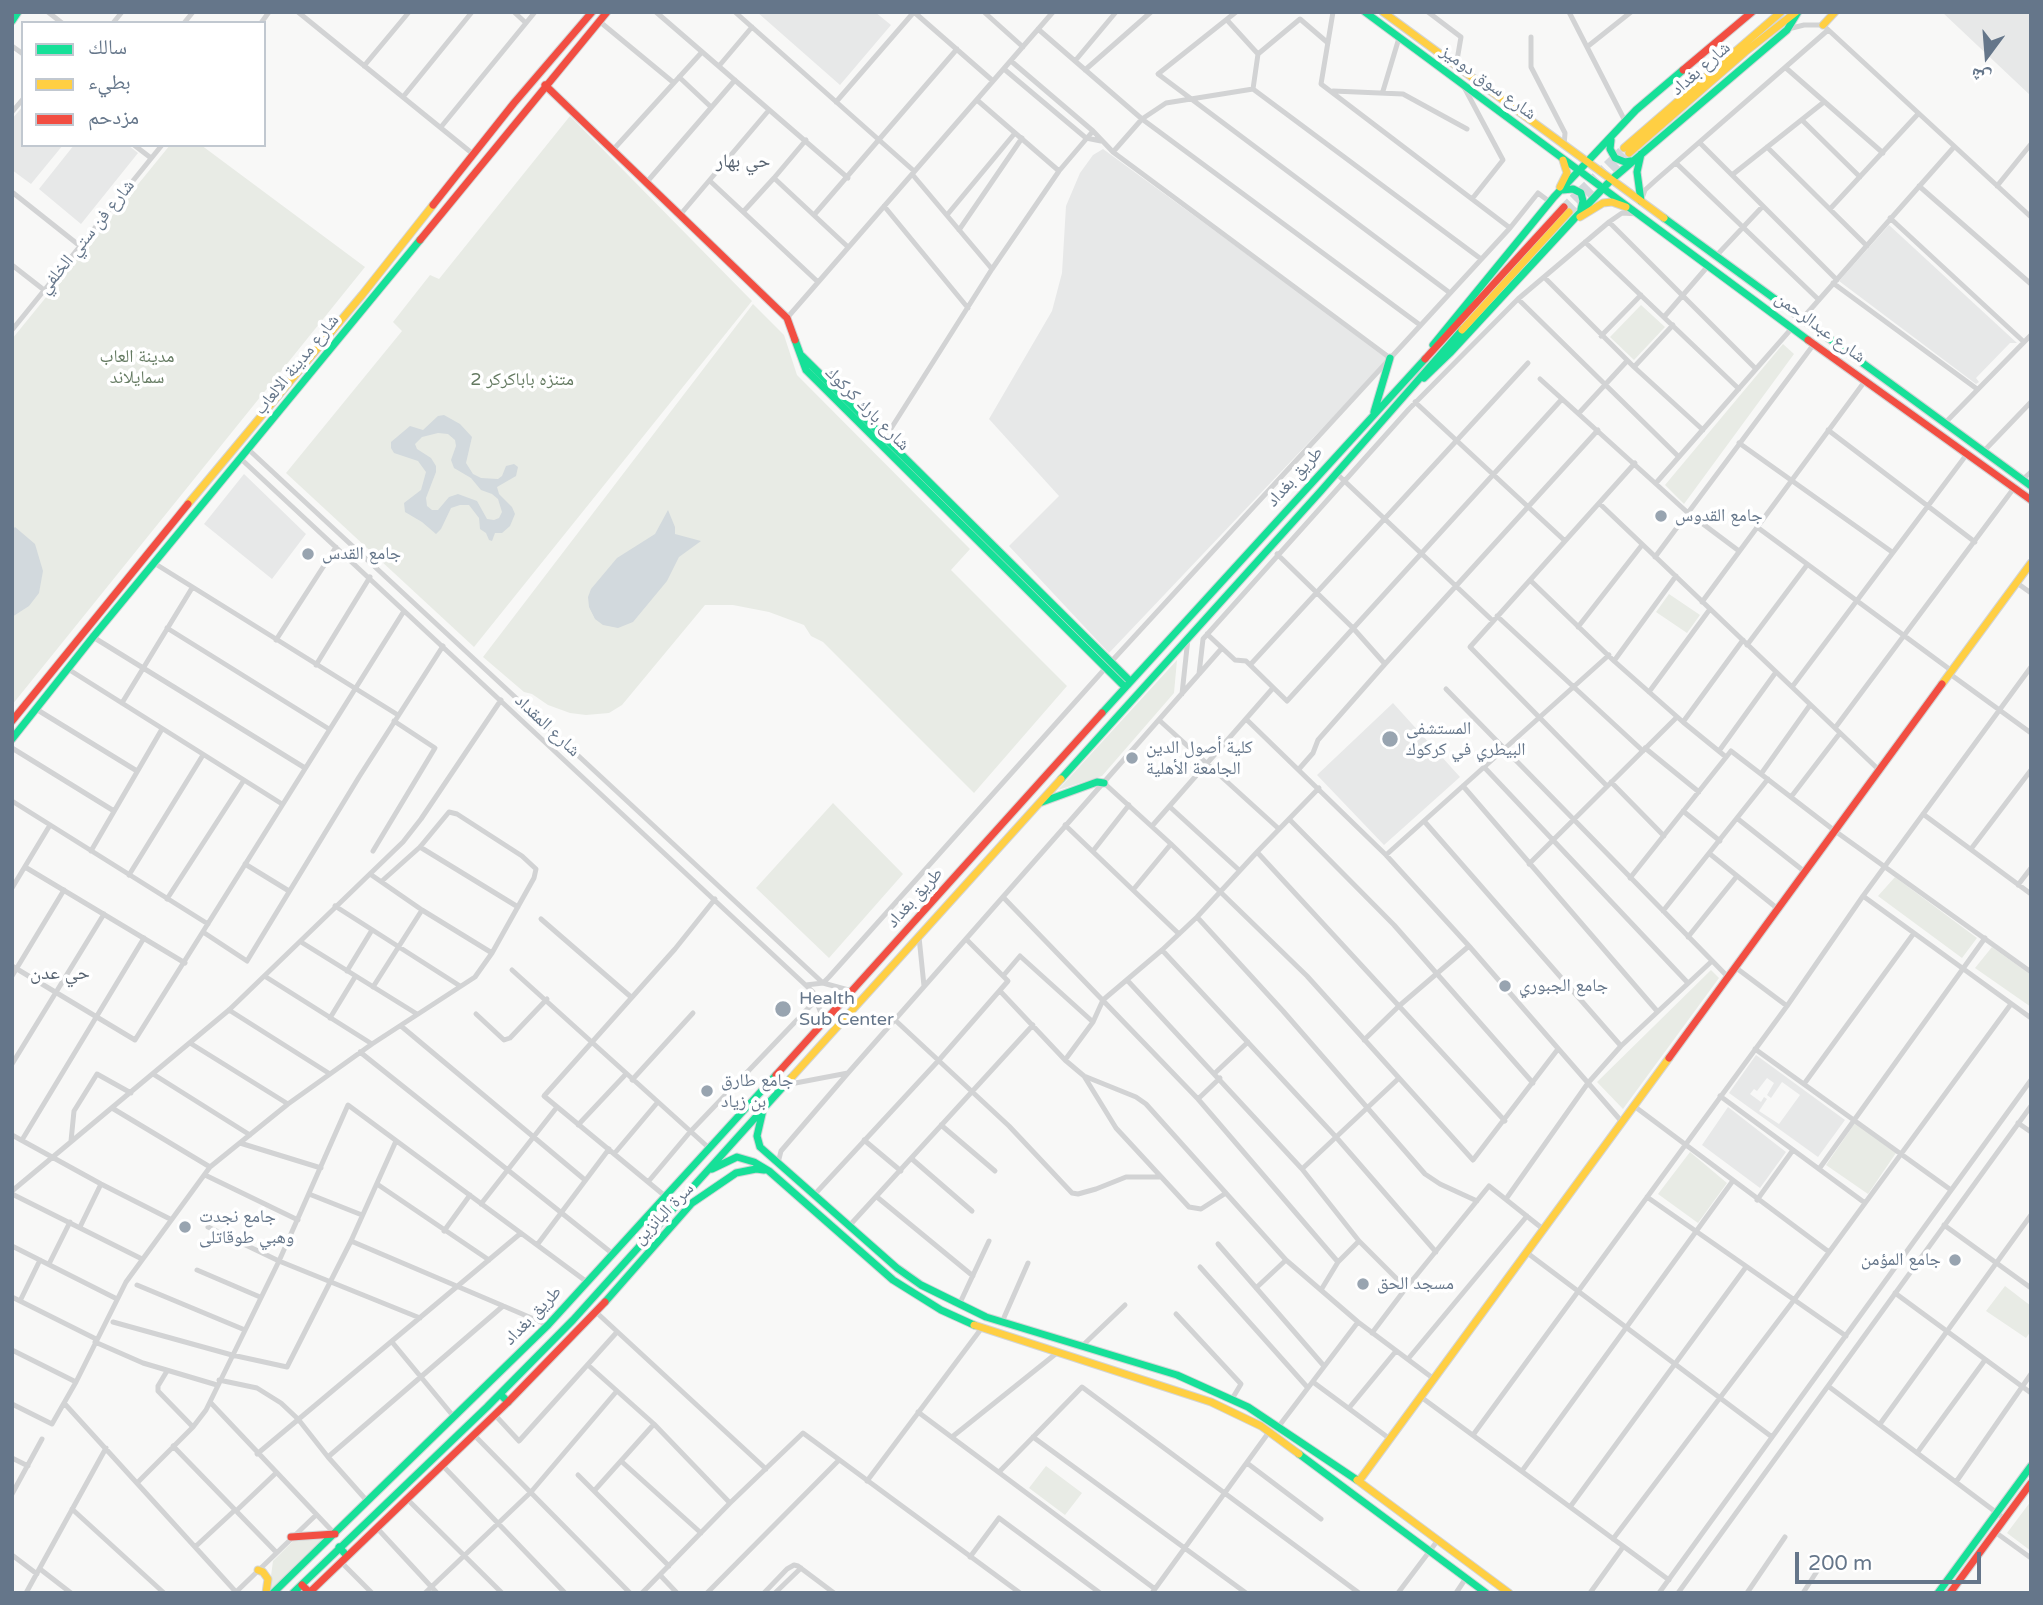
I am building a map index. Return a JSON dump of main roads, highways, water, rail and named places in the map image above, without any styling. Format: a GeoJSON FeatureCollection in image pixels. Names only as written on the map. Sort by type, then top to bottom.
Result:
{"type":"FeatureCollection","features":[{"type":"Feature","properties":{"kind":"main road"},"geometry":{"type":"LineString","coordinates":[[12,21],[19,12]]}},
{"type":"Feature","properties":{"kind":"main road","name":"شارع مدينة الالعاب"},"geometry":{"type":"LineString","coordinates":[[12,721],[362,295],[473,154],[592,12]]}},
{"type":"Feature","properties":{"kind":"main road","name":"شارع مدينة الالعاب"},"geometry":{"type":"LineString","coordinates":[[12,739],[607,12]]}},
{"type":"Feature","properties":{"kind":"main road","name":"شارع سوق دوميز"},"geometry":{"type":"LineString","coordinates":[[1365,12],[1554,150],[1600,172]]}},
{"type":"Feature","properties":{"kind":"main road","name":"شارع سوق دوميز"},"geometry":{"type":"LineString","coordinates":[[1383,12],[1572,152],[1585,166],[1592,179]]}},
{"type":"Feature","properties":{"kind":"main road"},"geometry":{"type":"LineString","coordinates":[[1552,199],[1660,88],[1752,12]]}},
{"type":"Feature","properties":{"kind":"main road","name":"شارع بغداد"},"geometry":{"type":"LineString","coordinates":[[1629,153],[1781,12]]}},
{"type":"Feature","properties":{"kind":"main road"},"geometry":{"type":"LineString","coordinates":[[1642,202],[1637,172],[1642,153],[1787,30],[1797,12]]}},
{"type":"Feature","properties":{"kind":"main road","name":"شارع بغداد"},"geometry":{"type":"LineString","coordinates":[[1629,153],[1737,59],[1797,12]]}},
{"type":"Feature","properties":{"kind":"main road"},"geometry":{"type":"LineString","coordinates":[[1825,27],[1832,12]]}},
{"type":"Feature","properties":{"kind":"main road"},"geometry":{"type":"LineString","coordinates":[[566,42],[575,50]]}},
{"type":"Feature","properties":{"kind":"main road","name":"شارع بارك كركوك"},"geometry":{"type":"LineString","coordinates":[[545,85],[787,318],[806,370],[1108,665]]}},
{"type":"Feature","properties":{"kind":"main road"},"geometry":{"type":"LineString","coordinates":[[1613,136],[1610,146],[1613,155],[1625,162],[1629,153]]}},
{"type":"Feature","properties":{"kind":"main road"},"geometry":{"type":"LineString","coordinates":[[1572,152],[1589,152],[1607,143]]}},
{"type":"Feature","properties":{"kind":"main road"},"geometry":{"type":"LineString","coordinates":[[1397,389],[1564,181],[1567,171],[1565,162],[1554,150]]}},
{"type":"Feature","properties":{"kind":"main road"},"geometry":{"type":"LineString","coordinates":[[1629,153],[1642,153]]}},
{"type":"Feature","properties":{"kind":"main road"},"geometry":{"type":"LineString","coordinates":[[1405,395],[1480,321],[1606,184],[1629,153]]}},
{"type":"Feature","properties":{"kind":"main road","name":"شارع عبدالرحمن"},"geometry":{"type":"LineString","coordinates":[[1600,172],[1606,184],[1633,210],[2031,500]]}},
{"type":"Feature","properties":{"kind":"main road","name":"شارع عبدالرحمن"},"geometry":{"type":"LineString","coordinates":[[1592,179],[1642,202],[2031,486]]}},
{"type":"Feature","properties":{"kind":"main road"},"geometry":{"type":"LineString","coordinates":[[1552,199],[1567,188],[1581,193],[1582,207],[1572,221]]}},
{"type":"Feature","properties":{"kind":"main road"},"geometry":{"type":"LineString","coordinates":[[442,194],[451,200]]}},
{"type":"Feature","properties":{"kind":"main road"},"geometry":{"type":"LineString","coordinates":[[1563,231],[1601,204],[1612,202],[1633,210]]}},
{"type":"Feature","properties":{"kind":"main road","name":"طريق بغداد"},"geometry":{"type":"LineString","coordinates":[[273,1593],[548,1325],[1374,413],[1566,209],[1336,474],[573,1320],[293,1593]]}},
{"type":"Feature","properties":{"kind":"main road"},"geometry":{"type":"LineString","coordinates":[[800,353],[1127,684]]}},
{"type":"Feature","properties":{"kind":"main road"},"geometry":{"type":"LineString","coordinates":[[1374,413],[1390,358]]}},
{"type":"Feature","properties":{"kind":"main road"},"geometry":{"type":"LineString","coordinates":[[1359,1481],[2031,563]]}},
{"type":"Feature","properties":{"kind":"main road"},"geometry":{"type":"LineString","coordinates":[[1040,803],[1097,782],[1104,783]]}},
{"type":"Feature","properties":{"kind":"main road"},"geometry":{"type":"LineString","coordinates":[[984,845],[993,854]]}},
{"type":"Feature","properties":{"kind":"main road"},"geometry":{"type":"LineString","coordinates":[[764,1108],[758,1142],[767,1154],[921,1285],[959,1305],[1002,1322],[1177,1375],[1232,1399],[1279,1426],[1359,1481],[1509,1593]]}},
{"type":"Feature","properties":{"kind":"main road"},"geometry":{"type":"LineString","coordinates":[[706,1172],[729,1160],[743,1157],[769,1171],[894,1280],[941,1310],[981,1329],[1211,1402],[1269,1432],[1486,1593]]}},
{"type":"Feature","properties":{"kind":"main road"},"geometry":{"type":"LineString","coordinates":[[769,1171],[778,1163]]}},
{"type":"Feature","properties":{"kind":"main road","name":"سرة البانزين"},"geometry":{"type":"LineString","coordinates":[[309,1593],[406,1498],[443,1466],[582,1327],[692,1203],[736,1173],[756,1169],[769,1171]]}},
{"type":"Feature","properties":{"kind":"main road"},"geometry":{"type":"LineString","coordinates":[[573,1320],[582,1327]]}},
{"type":"Feature","properties":{"kind":"main road"},"geometry":{"type":"LineString","coordinates":[[1126,1374],[1130,1361]]}},
{"type":"Feature","properties":{"kind":"main road"},"geometry":{"type":"LineString","coordinates":[[500,1394],[508,1402]]}},
{"type":"Feature","properties":{"kind":"main road"},"geometry":{"type":"LineString","coordinates":[[465,1406],[475,1418]]}},
{"type":"Feature","properties":{"kind":"main road"},"geometry":{"type":"LineString","coordinates":[[1938,1593],[2031,1466]]}},
{"type":"Feature","properties":{"kind":"main road"},"geometry":{"type":"LineString","coordinates":[[411,1480],[418,1487]]}},
{"type":"Feature","properties":{"kind":"main road"},"geometry":{"type":"LineString","coordinates":[[1950,1593],[2030,1486]]}},
{"type":"Feature","properties":{"kind":"main road"},"geometry":{"type":"LineString","coordinates":[[291,1537],[335,1534]]}},
{"type":"Feature","properties":{"kind":"main road"},"geometry":{"type":"LineString","coordinates":[[339,1547],[347,1556]]}},
{"type":"Feature","properties":{"kind":"main road"},"geometry":{"type":"LineString","coordinates":[[258,1570],[268,1579],[266,1593]]}},
{"type":"Feature","properties":{"kind":"main road"},"geometry":{"type":"LineString","coordinates":[[302,1585],[309,1593]]}},
{"type":"Feature","properties":{"kind":"tunnel"},"geometry":{"type":"LineString","coordinates":[[1564,207],[1624,148]]}},
{"type":"Feature","properties":{"kind":"tunnel"},"geometry":{"type":"LineString","coordinates":[[1569,212],[1629,153]]}},
{"type":"Feature","properties":{"kind":"place","name":"جامع القدوس"},"geometry":{"type":"Point","coordinates":[1661,516]}},
{"type":"Feature","properties":{"kind":"place","name":"جامع القدس"},"geometry":{"type":"Point","coordinates":[308,554]}},
{"type":"Feature","properties":{"kind":"place","name":"المستشفى البيطري في كركوك"},"geometry":{"type":"Point","coordinates":[1390,739]}},
{"type":"Feature","properties":{"kind":"place","name":"كلية أصول الدين الجامعة الأهلية"},"geometry":{"type":"Point","coordinates":[1132,758]}},
{"type":"Feature","properties":{"kind":"place","name":"جامع الجبوري"},"geometry":{"type":"Point","coordinates":[1505,986]}},
{"type":"Feature","properties":{"kind":"place","name":"Health Sub Center"},"geometry":{"type":"Point","coordinates":[783,1009]}},
{"type":"Feature","properties":{"kind":"place","name":"جامع طارق بن زياد"},"geometry":{"type":"Point","coordinates":[707,1091]}},
{"type":"Feature","properties":{"kind":"place","name":"جامع نجدت وهبي طوقاتلى"},"geometry":{"type":"Point","coordinates":[185,1227]}},
{"type":"Feature","properties":{"kind":"place","name":"جامع المؤمن"},"geometry":{"type":"Point","coordinates":[1955,1260]}},
{"type":"Feature","properties":{"kind":"place","name":"مسجد الحق"},"geometry":{"type":"Point","coordinates":[1363,1284]}},
{"type":"Feature","properties":{"kind":"district","name":"حي بهار"},"geometry":{"type":"Point","coordinates":[743,162]}},
{"type":"Feature","properties":{"kind":"district","name":"حي عدن"},"geometry":{"type":"Point","coordinates":[60,974]}},
{"type":"Feature","properties":{"kind":"park label","name":"مدينة العاب سمايلاند"},"geometry":{"type":"Point","coordinates":[137,367]}},
{"type":"Feature","properties":{"kind":"park label","name":"متنزه باباكركر 2"},"geometry":{"type":"Point","coordinates":[522,380]}}]}
